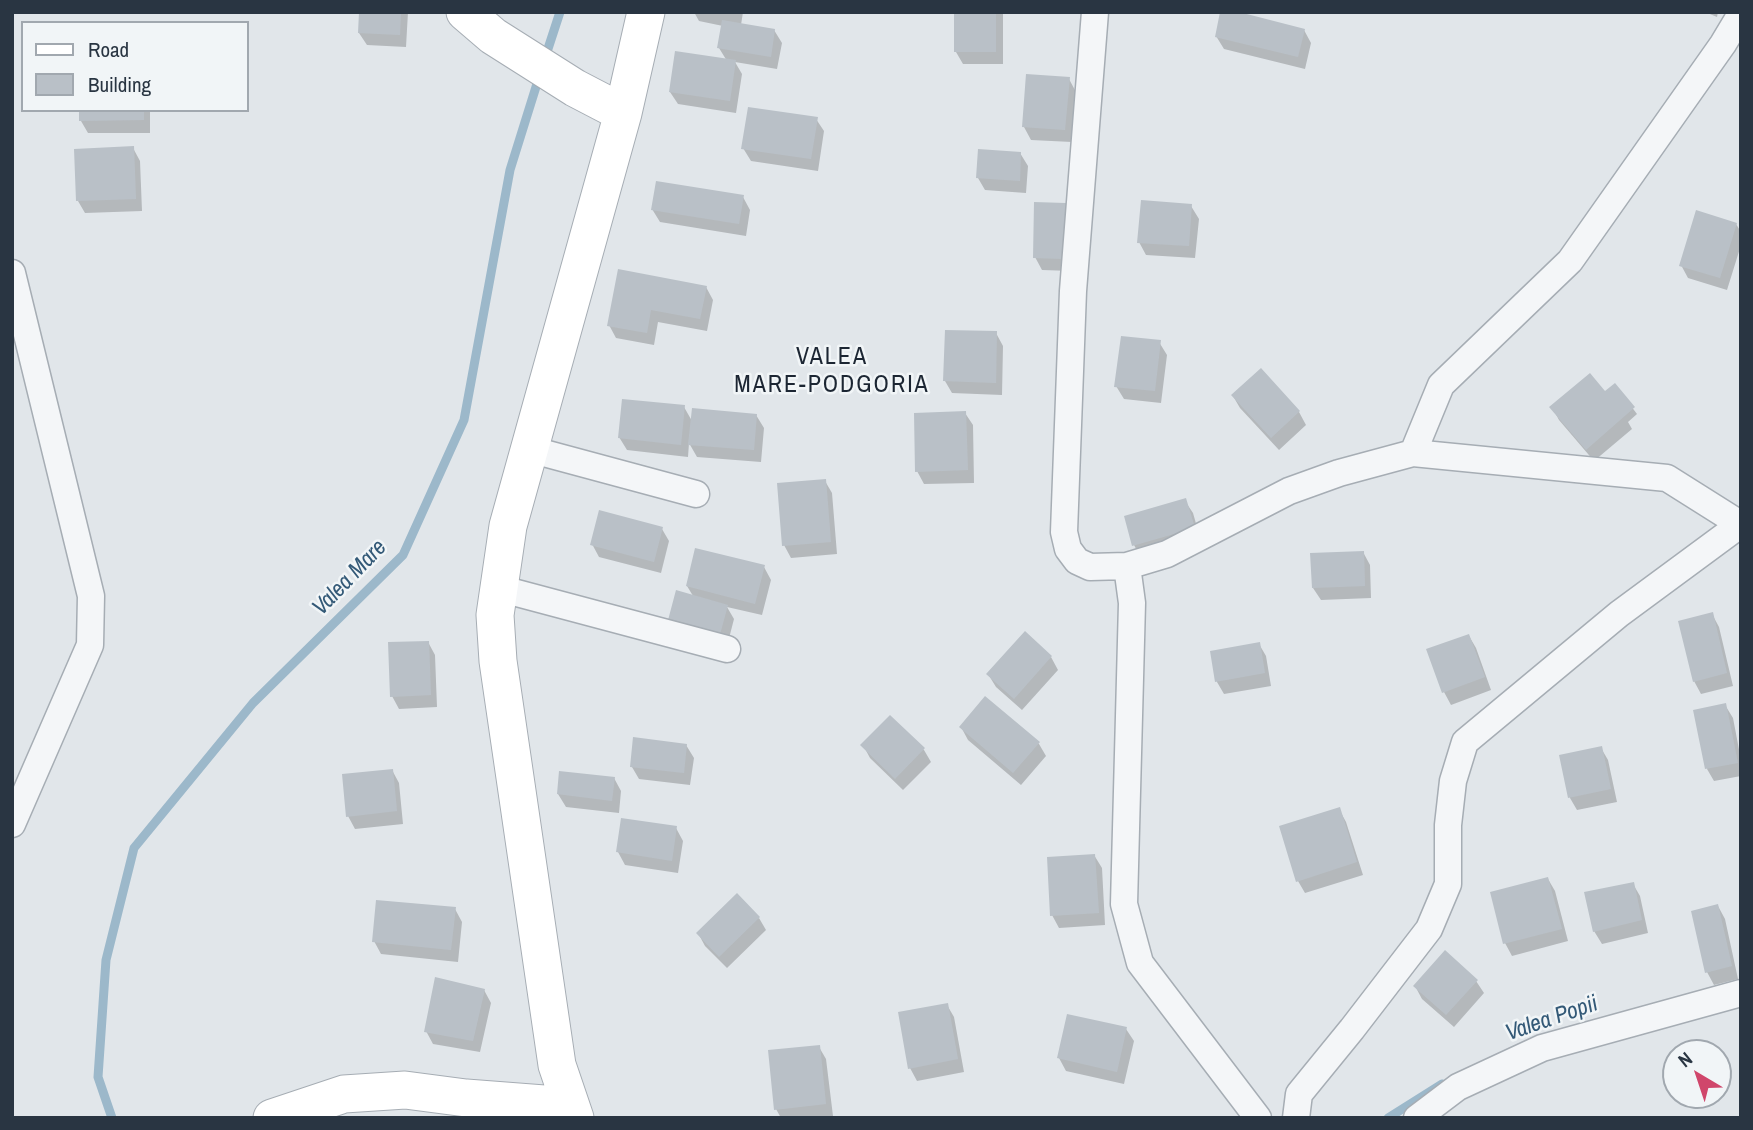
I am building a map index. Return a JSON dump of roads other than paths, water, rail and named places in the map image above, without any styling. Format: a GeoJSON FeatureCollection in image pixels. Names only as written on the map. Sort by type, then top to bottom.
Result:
{"type":"FeatureCollection","features":[{"type":"Feature","properties":{"kind":"main road"},"geometry":{"type":"LineString","coordinates":[[465,12],[493,36],[623,113]]}},
{"type":"Feature","properties":{"kind":"main road"},"geometry":{"type":"LineString","coordinates":[[272,1118],[344,1094],[405,1090],[573,1112],[557,1065],[498,661],[495,615],[508,526],[623,113],[646,12]]}},
{"type":"Feature","properties":{"kind":"street"},"geometry":{"type":"LineString","coordinates":[[1095,12],[1073,291],[1064,532],[1068,548],[1077,561],[1090,567],[1127,566],[1167,554],[1289,491],[1339,473],[1413,453],[1667,478],[1741,524],[1619,614],[1465,742],[1452,781],[1448,825],[1448,884],[1429,929],[1299,1094],[1296,1118]]}},
{"type":"Feature","properties":{"kind":"street"},"geometry":{"type":"LineString","coordinates":[[1413,453],[1441,385],[1570,261],[1723,44],[1741,14]]}},
{"type":"Feature","properties":{"kind":"street"},"geometry":{"type":"LineString","coordinates":[[12,273],[91,596],[90,645],[12,824]]}},
{"type":"Feature","properties":{"kind":"street"},"geometry":{"type":"LineString","coordinates":[[529,449],[696,494]]}},
{"type":"Feature","properties":{"kind":"street"},"geometry":{"type":"LineString","coordinates":[[1127,566],[1132,603],[1124,904],[1140,962],[1258,1118]]}},
{"type":"Feature","properties":{"kind":"street"},"geometry":{"type":"LineString","coordinates":[[498,588],[727,649]]}},
{"type":"Feature","properties":{"kind":"street"},"geometry":{"type":"LineString","coordinates":[[1417,1118],[1458,1087],[1542,1048],[1741,993]]}},
{"type":"Feature","properties":{"kind":"waterway","name":"Valea Mare"},"geometry":{"type":"LineString","coordinates":[[544,61],[560,12]]}},
{"type":"Feature","properties":{"kind":"waterway","name":"Valea Mare"},"geometry":{"type":"LineString","coordinates":[[112,1118],[98,1077],[106,960],[134,848],[253,703],[403,555],[464,420],[510,170],[540,74]]}},
{"type":"Feature","properties":{"kind":"waterway","name":"Valea Popii"},"geometry":{"type":"LineString","coordinates":[[1388,1118],[1442,1084]]}},
{"type":"Feature","properties":{"kind":"district","name":"VALEA MARE-PODGORIA"},"geometry":{"type":"Point","coordinates":[832,372]}}]}
